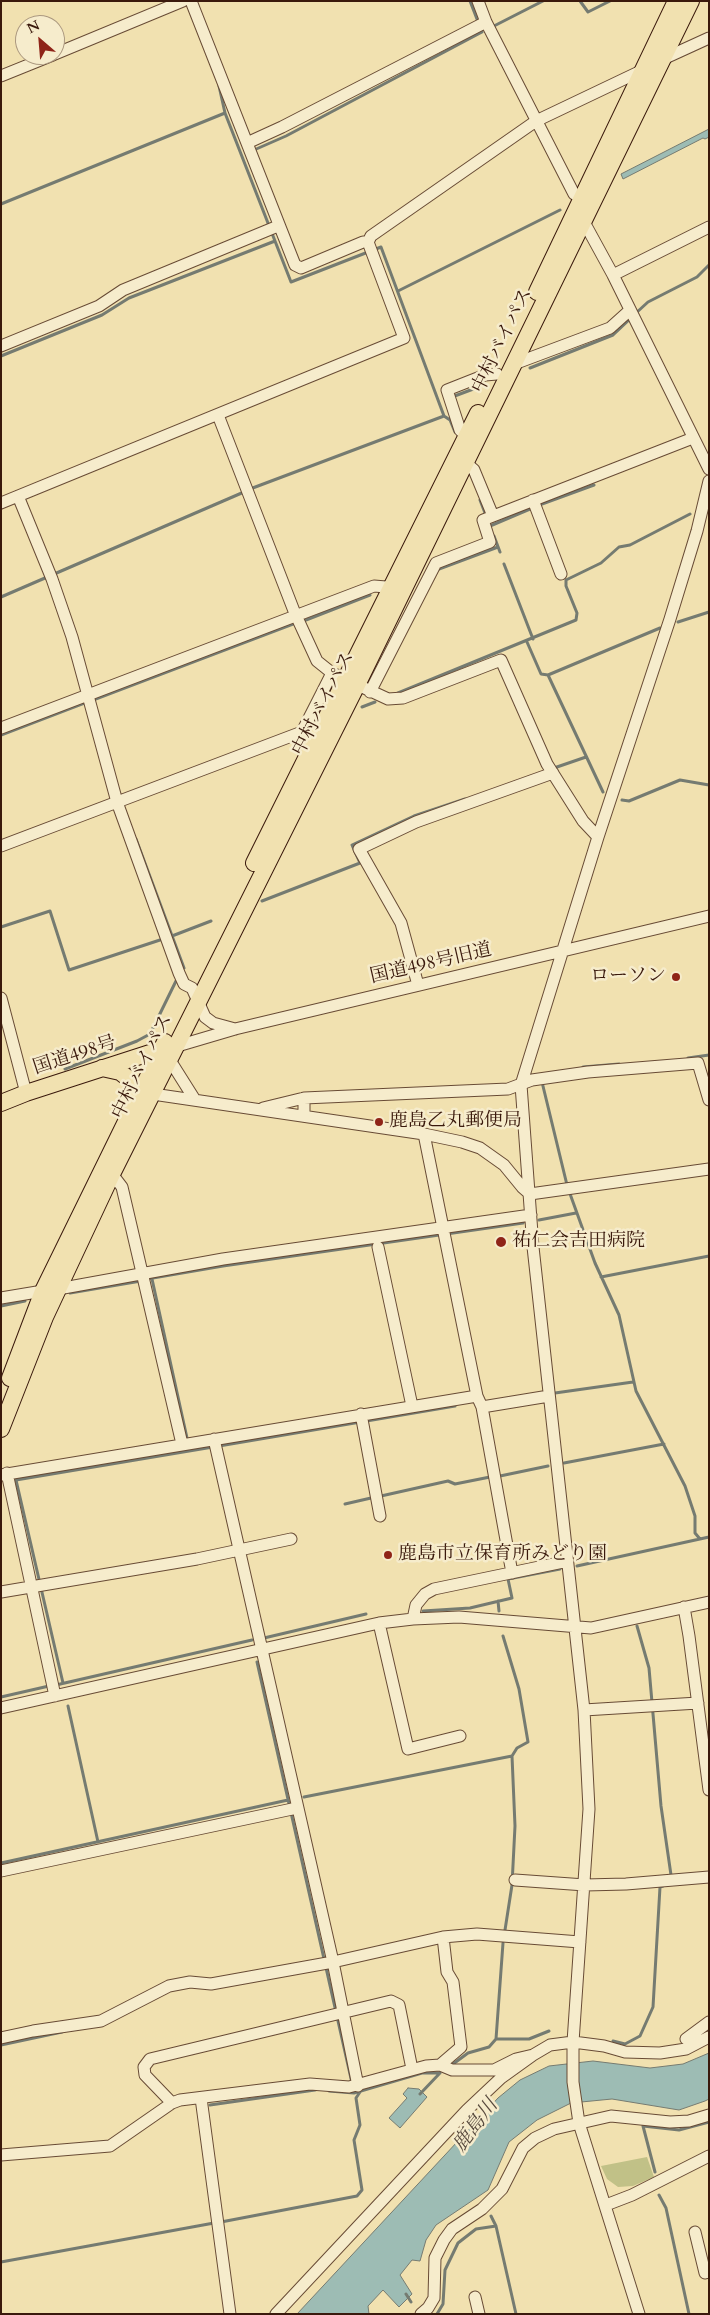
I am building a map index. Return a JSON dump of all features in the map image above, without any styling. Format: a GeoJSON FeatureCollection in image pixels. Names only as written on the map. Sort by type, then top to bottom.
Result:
{"type":"FeatureCollection","features":[{"type":"Feature","properties":{"kind":"highway","name":"中村バイパス"},"geometry":{"type":"LineString","coordinates":[[397,588],[418,560],[514,364],[579,220],[643,70],[676,1]]}},
{"type":"Feature","properties":{"kind":"highway","name":"中村バイパス"},"geometry":{"type":"LineString","coordinates":[[587,201],[663,59],[690,1]]}},
{"type":"Feature","properties":{"kind":"highway","name":"中村バイパス"},"geometry":{"type":"LineString","coordinates":[[1,1401],[50,1290],[108,1169],[169,1051],[195,994],[397,588],[466,436],[579,220]]}},
{"type":"Feature","properties":{"kind":"highway","name":"国道498号"},"geometry":{"type":"LineString","coordinates":[[1,1103],[102,1068],[169,1051]]}},
{"type":"Feature","properties":{"kind":"highway"},"geometry":{"type":"LineString","coordinates":[[102,1068],[120,1072],[146,1093]]}},
{"type":"Feature","properties":{"kind":"highway","name":"中村バイパス"},"geometry":{"type":"LineString","coordinates":[[1,1429],[50,1290]]}},
{"type":"Feature","properties":{"kind":"street"},"geometry":{"type":"LineString","coordinates":[[65,50],[182,1]]}},
{"type":"Feature","properties":{"kind":"street"},"geometry":{"type":"LineString","coordinates":[[191,1],[249,149],[273,228],[295,266],[301,268],[363,242],[370,248]]}},
{"type":"Feature","properties":{"kind":"street"},"geometry":{"type":"LineString","coordinates":[[478,1],[484,27],[574,194],[587,201]]}},
{"type":"Feature","properties":{"kind":"street"},"geometry":{"type":"LineString","coordinates":[[249,149],[282,127],[484,27]]}},
{"type":"Feature","properties":{"kind":"street"},"geometry":{"type":"LineString","coordinates":[[663,59],[709,38]]}},
{"type":"Feature","properties":{"kind":"street"},"geometry":{"type":"LineString","coordinates":[[1,76],[29,65]]}},
{"type":"Feature","properties":{"kind":"street"},"geometry":{"type":"LineString","coordinates":[[1,503],[404,338],[370,248],[371,236],[536,121],[643,70]]}},
{"type":"Feature","properties":{"kind":"street"},"geometry":{"type":"LineString","coordinates":[[579,220],[613,275],[709,469]]}},
{"type":"Feature","properties":{"kind":"street"},"geometry":{"type":"LineString","coordinates":[[613,275],[709,227]]}},
{"type":"Feature","properties":{"kind":"street"},"geometry":{"type":"LineString","coordinates":[[1,346],[98,306],[123,290],[273,228]]}},
{"type":"Feature","properties":{"kind":"street"},"geometry":{"type":"LineString","coordinates":[[514,364],[610,328],[632,314]]}},
{"type":"Feature","properties":{"kind":"street"},"geometry":{"type":"LineString","coordinates":[[466,436],[460,430],[447,390],[485,375],[497,374]]}},
{"type":"Feature","properties":{"kind":"street"},"geometry":{"type":"LineString","coordinates":[[218,415],[316,661],[351,682],[388,699],[402,698],[501,660],[550,769],[583,822],[598,836]]}},
{"type":"Feature","properties":{"kind":"street"},"geometry":{"type":"LineString","coordinates":[[1,846],[302,732],[351,682],[436,563],[490,542],[483,520],[693,438]]}},
{"type":"Feature","properties":{"kind":"street"},"geometry":{"type":"LineString","coordinates":[[466,463],[474,470],[493,516]]}},
{"type":"Feature","properties":{"kind":"street"},"geometry":{"type":"LineString","coordinates":[[639,2314],[579,2123],[577,2111],[573,2047],[589,1809],[584,1710],[531,1215],[521,1085],[598,836],[670,618],[697,531],[709,481]]}},
{"type":"Feature","properties":{"kind":"street"},"geometry":{"type":"LineString","coordinates":[[18,496],[50,575],[72,637],[88,700],[179,973],[184,984],[195,994],[205,1017],[213,1023],[236,1029]]}},
{"type":"Feature","properties":{"kind":"street"},"geometry":{"type":"LineString","coordinates":[[533,500],[561,574]]}},
{"type":"Feature","properties":{"kind":"street"},"geometry":{"type":"LineString","coordinates":[[418,560],[434,567]]}},
{"type":"Feature","properties":{"kind":"street"},"geometry":{"type":"LineString","coordinates":[[1,728],[88,700],[374,586],[397,588]]}},
{"type":"Feature","properties":{"kind":"street"},"geometry":{"type":"LineString","coordinates":[[418,985],[401,923],[359,849],[416,822],[550,769]]}},
{"type":"Feature","properties":{"kind":"street","name":"国道498号旧道"},"geometry":{"type":"LineString","coordinates":[[169,1051],[236,1029],[709,916]]}},
{"type":"Feature","properties":{"kind":"street"},"geometry":{"type":"LineString","coordinates":[[1,998],[26,1093]]}},
{"type":"Feature","properties":{"kind":"street"},"geometry":{"type":"LineString","coordinates":[[169,1051],[194,1100]]}},
{"type":"Feature","properties":{"kind":"street"},"geometry":{"type":"LineString","coordinates":[[259,1110],[304,1098],[508,1089],[541,1079],[588,1072],[698,1063],[709,1100]]}},
{"type":"Feature","properties":{"kind":"street"},"geometry":{"type":"LineString","coordinates":[[146,1093],[424,1134],[462,1142],[480,1148],[504,1165],[530,1194]]}},
{"type":"Feature","properties":{"kind":"street"},"geometry":{"type":"LineString","coordinates":[[304,1098],[304,1116]]}},
{"type":"Feature","properties":{"kind":"street"},"geometry":{"type":"LineString","coordinates":[[424,1134],[477,1396],[482,1407],[512,1572]]}},
{"type":"Feature","properties":{"kind":"street"},"geometry":{"type":"LineString","coordinates":[[504,1165],[526,1159]]}},
{"type":"Feature","properties":{"kind":"street"},"geometry":{"type":"LineString","coordinates":[[108,1169],[122,1187],[182,1444]]}},
{"type":"Feature","properties":{"kind":"street"},"geometry":{"type":"LineString","coordinates":[[530,1194],[709,1169]]}},
{"type":"Feature","properties":{"kind":"street"},"geometry":{"type":"LineString","coordinates":[[1,1298],[223,1259],[444,1232],[531,1215]]}},
{"type":"Feature","properties":{"kind":"street"},"geometry":{"type":"LineString","coordinates":[[378,1247],[412,1406]]}},
{"type":"Feature","properties":{"kind":"street"},"geometry":{"type":"LineString","coordinates":[[53,1689],[4,1474],[182,1444],[216,1444],[361,1414],[477,1396]]}},
{"type":"Feature","properties":{"kind":"street"},"geometry":{"type":"LineString","coordinates":[[482,1407],[550,1396]]}},
{"type":"Feature","properties":{"kind":"street"},"geometry":{"type":"LineString","coordinates":[[361,1414],[380,1516]]}},
{"type":"Feature","properties":{"kind":"street"},"geometry":{"type":"LineString","coordinates":[[216,1444],[262,1649],[292,1810],[333,1962],[343,2012],[353,2086]]}},
{"type":"Feature","properties":{"kind":"street"},"geometry":{"type":"LineString","coordinates":[[1,1592],[197,1559],[291,1539]]}},
{"type":"Feature","properties":{"kind":"street"},"geometry":{"type":"LineString","coordinates":[[414,1618],[416,1605],[425,1594],[434,1589],[568,1561]]}},
{"type":"Feature","properties":{"kind":"street"},"geometry":{"type":"LineString","coordinates":[[1,1708],[53,1689],[262,1649],[379,1623],[414,1618],[486,1619],[591,1628],[709,1602]]}},
{"type":"Feature","properties":{"kind":"street"},"geometry":{"type":"LineString","coordinates":[[684,1607],[690,1636],[709,1790]]}},
{"type":"Feature","properties":{"kind":"street"},"geometry":{"type":"LineString","coordinates":[[379,1623],[408,1749],[460,1736]]}},
{"type":"Feature","properties":{"kind":"street"},"geometry":{"type":"LineString","coordinates":[[584,1710],[698,1703]]}},
{"type":"Feature","properties":{"kind":"street"},"geometry":{"type":"LineString","coordinates":[[1,1871],[292,1810]]}},
{"type":"Feature","properties":{"kind":"street"},"geometry":{"type":"LineString","coordinates":[[515,1880],[585,1885],[626,1884],[709,1877]]}},
{"type":"Feature","properties":{"kind":"street"},"geometry":{"type":"LineString","coordinates":[[1,2038],[33,2031],[101,2021],[169,1986],[190,1982],[211,1984],[333,1962],[443,1937],[477,1934],[580,1942]]}},
{"type":"Feature","properties":{"kind":"street"},"geometry":{"type":"LineString","coordinates":[[440,2066],[461,2047],[453,1982],[448,1972],[443,1937]]}},
{"type":"Feature","properties":{"kind":"street"},"geometry":{"type":"LineString","coordinates":[[172,2103],[145,2075],[144,2067],[150,2059],[391,2001],[399,2005],[412,2069]]}},
{"type":"Feature","properties":{"kind":"street"},"geometry":{"type":"LineString","coordinates":[[686,2039],[709,2022]]}},
{"type":"Feature","properties":{"kind":"street"},"geometry":{"type":"LineString","coordinates":[[276,2314],[467,2110],[501,2078],[533,2055],[550,2045],[573,2047],[604,2046],[625,2052],[660,2053],[686,2049],[709,2037]]}},
{"type":"Feature","properties":{"kind":"street"},"geometry":{"type":"LineString","coordinates":[[1,2155],[110,2146],[172,2103],[310,2084],[353,2086],[412,2069],[440,2066],[452,2070],[494,2070],[516,2059],[533,2055]]}},
{"type":"Feature","properties":{"kind":"street"},"geometry":{"type":"LineString","coordinates":[[201,2098],[230,2314]]}},
{"type":"Feature","properties":{"kind":"street"},"geometry":{"type":"LineString","coordinates":[[421,2314],[428,2308],[434,2298],[435,2258],[444,2240],[452,2229],[482,2209],[502,2189],[523,2148],[535,2138],[554,2129],[611,2116],[670,2122],[688,2121],[709,2114]]}},
{"type":"Feature","properties":{"kind":"street"},"geometry":{"type":"LineString","coordinates":[[606,2205],[632,2195],[709,2156]]}},
{"type":"Feature","properties":{"kind":"street"},"geometry":{"type":"LineString","coordinates":[[695,2232],[705,2273],[709,2272]]}},
{"type":"Feature","properties":{"kind":"street"},"geometry":{"type":"LineString","coordinates":[[475,2297],[479,2314]]}},
{"type":"Feature","properties":{"kind":"green space"},"geometry":{"type":"Polygon","coordinates":[[[647,2157],[654,2177],[633,2186],[618,2187],[607,2179],[601,2166],[647,2157]]]}},
{"type":"Feature","properties":{"kind":"water"},"geometry":{"type":"Polygon","coordinates":[[[709,129],[709,137],[703,138],[623,179],[621,174],[709,129]]]}},
{"type":"Feature","properties":{"kind":"water","name":"鹿島川"},"geometry":{"type":"Polygon","coordinates":[[[709,2053],[709,2099],[705,2101],[679,2110],[612,2099],[571,2103],[537,2120],[509,2142],[488,2190],[436,2225],[426,2240],[420,2261],[412,2260],[400,2275],[412,2294],[399,2307],[383,2290],[368,2306],[369,2314],[297,2314],[498,2098],[520,2080],[549,2066],[593,2061],[650,2068],[683,2064],[709,2053]]]}},
{"type":"Feature","properties":{"kind":"water"},"geometry":{"type":"Polygon","coordinates":[[[408,2088],[419,2089],[427,2097],[400,2128],[389,2118],[407,2098],[403,2094],[408,2088]]]}},
{"type":"Feature","properties":{"kind":"waterway"},"geometry":{"type":"LineString","coordinates":[[254,150],[286,136],[482,32],[470,1]]}},
{"type":"Feature","properties":{"kind":"waterway"},"geometry":{"type":"LineString","coordinates":[[492,27],[543,1]]}},
{"type":"Feature","properties":{"kind":"waterway"},"geometry":{"type":"LineString","coordinates":[[580,1],[588,12],[610,1]]}},
{"type":"Feature","properties":{"kind":"waterway"},"geometry":{"type":"LineString","coordinates":[[219,86],[225,113]]}},
{"type":"Feature","properties":{"kind":"waterway"},"geometry":{"type":"LineString","coordinates":[[1,204],[225,113],[291,282],[381,247],[444,416],[250,489]]}},
{"type":"Feature","properties":{"kind":"waterway"},"geometry":{"type":"LineString","coordinates":[[398,291],[560,210]]}},
{"type":"Feature","properties":{"kind":"waterway"},"geometry":{"type":"LineString","coordinates":[[1,356],[102,315],[129,298],[275,241]]}},
{"type":"Feature","properties":{"kind":"waterway"},"geometry":{"type":"LineString","coordinates":[[636,313],[648,302],[697,277],[709,265]]}},
{"type":"Feature","properties":{"kind":"waterway"},"geometry":{"type":"LineString","coordinates":[[530,368],[613,335],[631,318]]}},
{"type":"Feature","properties":{"kind":"waterway"},"geometry":{"type":"LineString","coordinates":[[452,397],[476,388]]}},
{"type":"Feature","properties":{"kind":"waterway"},"geometry":{"type":"LineString","coordinates":[[444,416],[450,420],[455,432]]}},
{"type":"Feature","properties":{"kind":"waterway"},"geometry":{"type":"LineString","coordinates":[[542,504],[594,485]]}},
{"type":"Feature","properties":{"kind":"waterway"},"geometry":{"type":"LineString","coordinates":[[1,597],[244,492]]}},
{"type":"Feature","properties":{"kind":"waterway"},"geometry":{"type":"LineString","coordinates":[[480,500],[485,513]]}},
{"type":"Feature","properties":{"kind":"waterway"},"geometry":{"type":"LineString","coordinates":[[490,526],[530,509]]}},
{"type":"Feature","properties":{"kind":"waterway"},"geometry":{"type":"LineString","coordinates":[[398,693],[576,620],[577,613],[566,586],[566,580],[601,563],[619,547],[630,545],[690,514]]}},
{"type":"Feature","properties":{"kind":"waterway"},"geometry":{"type":"LineString","coordinates":[[494,536],[500,552]]}},
{"type":"Feature","properties":{"kind":"waterway"},"geometry":{"type":"LineString","coordinates":[[439,569],[498,547]]}},
{"type":"Feature","properties":{"kind":"waterway"},"geometry":{"type":"LineString","coordinates":[[504,564],[533,639]]}},
{"type":"Feature","properties":{"kind":"waterway"},"geometry":{"type":"LineString","coordinates":[[306,620],[370,595]]}},
{"type":"Feature","properties":{"kind":"waterway"},"geometry":{"type":"LineString","coordinates":[[678,622],[709,612]]}},
{"type":"Feature","properties":{"kind":"waterway"},"geometry":{"type":"LineString","coordinates":[[93,700],[293,624]]}},
{"type":"Feature","properties":{"kind":"waterway"},"geometry":{"type":"LineString","coordinates":[[527,642],[541,674],[548,675],[660,628]]}},
{"type":"Feature","properties":{"kind":"waterway"},"geometry":{"type":"LineString","coordinates":[[548,675],[603,792]]}},
{"type":"Feature","properties":{"kind":"waterway"},"geometry":{"type":"LineString","coordinates":[[1,735],[87,702]]}},
{"type":"Feature","properties":{"kind":"waterway"},"geometry":{"type":"LineString","coordinates":[[362,707],[375,702]]}},
{"type":"Feature","properties":{"kind":"waterway"},"geometry":{"type":"LineString","coordinates":[[554,768],[586,757]]}},
{"type":"Feature","properties":{"kind":"waterway"},"geometry":{"type":"LineString","coordinates":[[622,800],[629,801],[680,780],[709,785]]}},
{"type":"Feature","properties":{"kind":"waterway"},"geometry":{"type":"LineString","coordinates":[[262,901],[360,863],[352,845],[414,816],[465,799]]}},
{"type":"Feature","properties":{"kind":"waterway"},"geometry":{"type":"LineString","coordinates":[[136,839],[184,968]]}},
{"type":"Feature","properties":{"kind":"waterway"},"geometry":{"type":"LineString","coordinates":[[1,927],[50,911],[69,970],[160,940]]}},
{"type":"Feature","properties":{"kind":"waterway"},"geometry":{"type":"LineString","coordinates":[[172,936],[211,921]]}},
{"type":"Feature","properties":{"kind":"waterway"},"geometry":{"type":"LineString","coordinates":[[65,1069],[137,1041],[150,1034],[176,981]]}},
{"type":"Feature","properties":{"kind":"waterway"},"geometry":{"type":"LineString","coordinates":[[688,1058],[709,1055]]}},
{"type":"Feature","properties":{"kind":"waterway"},"geometry":{"type":"LineString","coordinates":[[583,1067],[619,1064]]}},
{"type":"Feature","properties":{"kind":"waterway"},"geometry":{"type":"LineString","coordinates":[[542,1082],[567,1185]]}},
{"type":"Feature","properties":{"kind":"waterway"},"geometry":{"type":"LineString","coordinates":[[569,1191],[595,1263],[619,1315],[636,1391],[685,1486],[695,1516],[695,1533],[700,1539]]}},
{"type":"Feature","properties":{"kind":"waterway"},"geometry":{"type":"LineString","coordinates":[[539,1220],[576,1213]]}},
{"type":"Feature","properties":{"kind":"waterway"},"geometry":{"type":"LineString","coordinates":[[147,1279],[223,1266],[523,1223]]}},
{"type":"Feature","properties":{"kind":"waterway"},"geometry":{"type":"LineString","coordinates":[[601,1277],[709,1256]]}},
{"type":"Feature","properties":{"kind":"waterway"},"geometry":{"type":"LineString","coordinates":[[152,1279],[187,1438]]}},
{"type":"Feature","properties":{"kind":"waterway"},"geometry":{"type":"LineString","coordinates":[[70,1293],[141,1281]]}},
{"type":"Feature","properties":{"kind":"waterway"},"geometry":{"type":"LineString","coordinates":[[1,1306],[25,1301]]}},
{"type":"Feature","properties":{"kind":"waterway"},"geometry":{"type":"LineString","coordinates":[[555,1393],[633,1382]]}},
{"type":"Feature","properties":{"kind":"waterway"},"geometry":{"type":"LineString","coordinates":[[219,1446],[455,1406]]}},
{"type":"Feature","properties":{"kind":"waterway"},"geometry":{"type":"LineString","coordinates":[[564,1463],[664,1444]]}},
{"type":"Feature","properties":{"kind":"waterway"},"geometry":{"type":"LineString","coordinates":[[63,1683],[16,1480],[213,1447]]}},
{"type":"Feature","properties":{"kind":"waterway"},"geometry":{"type":"LineString","coordinates":[[500,1476],[548,1466]]}},
{"type":"Feature","properties":{"kind":"waterway"},"geometry":{"type":"LineString","coordinates":[[381,1496],[448,1481],[455,1484],[490,1477]]}},
{"type":"Feature","properties":{"kind":"waterway"},"geometry":{"type":"LineString","coordinates":[[345,1504],[371,1498]]}},
{"type":"Feature","properties":{"kind":"waterway"},"geometry":{"type":"LineString","coordinates":[[577,1566],[709,1537]]}},
{"type":"Feature","properties":{"kind":"waterway"},"geometry":{"type":"LineString","coordinates":[[423,1611],[470,1608],[512,1598],[508,1579],[560,1569]]}},
{"type":"Feature","properties":{"kind":"waterway"},"geometry":{"type":"LineString","coordinates":[[498,1601],[499,1611]]}},
{"type":"Feature","properties":{"kind":"waterway"},"geometry":{"type":"LineString","coordinates":[[264,1638],[366,1614]]}},
{"type":"Feature","properties":{"kind":"waterway"},"geometry":{"type":"LineString","coordinates":[[637,1626],[649,1668],[661,1806],[671,1875]]}},
{"type":"Feature","properties":{"kind":"waterway"},"geometry":{"type":"LineString","coordinates":[[503,1636],[519,1689],[528,1742],[517,1748],[512,1756],[515,1826],[512,1885],[505,1930]]}},
{"type":"Feature","properties":{"kind":"waterway"},"geometry":{"type":"LineString","coordinates":[[56,1685],[252,1640]]}},
{"type":"Feature","properties":{"kind":"waterway"},"geometry":{"type":"LineString","coordinates":[[257,1662],[352,2083]]}},
{"type":"Feature","properties":{"kind":"waterway"},"geometry":{"type":"LineString","coordinates":[[1,1697],[49,1686]]}},
{"type":"Feature","properties":{"kind":"waterway"},"geometry":{"type":"LineString","coordinates":[[68,1706],[98,1842]]}},
{"type":"Feature","properties":{"kind":"waterway"},"geometry":{"type":"LineString","coordinates":[[304,1797],[512,1756]]}},
{"type":"Feature","properties":{"kind":"waterway"},"geometry":{"type":"LineString","coordinates":[[1,1863],[288,1800]]}},
{"type":"Feature","properties":{"kind":"waterway"},"geometry":{"type":"LineString","coordinates":[[613,2041],[625,2044],[640,2036],[653,2007],[660,1887],[663,1886]]}},
{"type":"Feature","properties":{"kind":"waterway"},"geometry":{"type":"LineString","coordinates":[[449,2067],[468,2053],[489,2047],[496,2039],[503,1943]]}},
{"type":"Feature","properties":{"kind":"waterway"},"geometry":{"type":"LineString","coordinates":[[496,2039],[529,2039],[549,2031]]}},
{"type":"Feature","properties":{"kind":"waterway"},"geometry":{"type":"LineString","coordinates":[[1,2045],[62,2032]]}},
{"type":"Feature","properties":{"kind":"waterway"},"geometry":{"type":"LineString","coordinates":[[329,2091],[354,2093],[422,2073],[440,2073]]}},
{"type":"Feature","properties":{"kind":"waterway"},"geometry":{"type":"LineString","coordinates":[[420,2094],[440,2073]]}},
{"type":"Feature","properties":{"kind":"waterway"},"geometry":{"type":"LineString","coordinates":[[210,2105],[315,2090]]}},
{"type":"Feature","properties":{"kind":"waterway"},"geometry":{"type":"LineString","coordinates":[[221,2222],[357,2196],[362,2190],[354,2140],[360,2125],[356,2098],[360,2092]]}},
{"type":"Feature","properties":{"kind":"waterway"},"geometry":{"type":"LineString","coordinates":[[655,2172],[643,2126],[679,2130],[709,2122]]}},
{"type":"Feature","properties":{"kind":"waterway"},"geometry":{"type":"LineString","coordinates":[[659,2195],[666,2208],[689,2314]]}},
{"type":"Feature","properties":{"kind":"waterway"},"geometry":{"type":"LineString","coordinates":[[491,2216],[496,2226],[516,2314]]}},
{"type":"Feature","properties":{"kind":"waterway"},"geometry":{"type":"LineString","coordinates":[[1,2262],[214,2223]]}},
{"type":"Feature","properties":{"kind":"waterway"},"geometry":{"type":"LineString","coordinates":[[437,2314],[443,2304],[445,2270],[458,2243],[476,2229],[496,2226]]}},
{"type":"Feature","properties":{"kind":"waterway"},"geometry":{"type":"LineString","coordinates":[[406,2294],[411,2302]]}},
{"type":"Feature","properties":{"kind":"place","name":"ローソン"},"geometry":{"type":"Point","coordinates":[676,977]}},
{"type":"Feature","properties":{"kind":"place","name":"鹿島乙丸郵便局"},"geometry":{"type":"Point","coordinates":[379,1122]}},
{"type":"Feature","properties":{"kind":"place","name":"祐仁会吉田病院"},"geometry":{"type":"Point","coordinates":[501,1242]}},
{"type":"Feature","properties":{"kind":"place","name":"鹿島市立保育所みどり園"},"geometry":{"type":"Point","coordinates":[388,1555]}}]}
